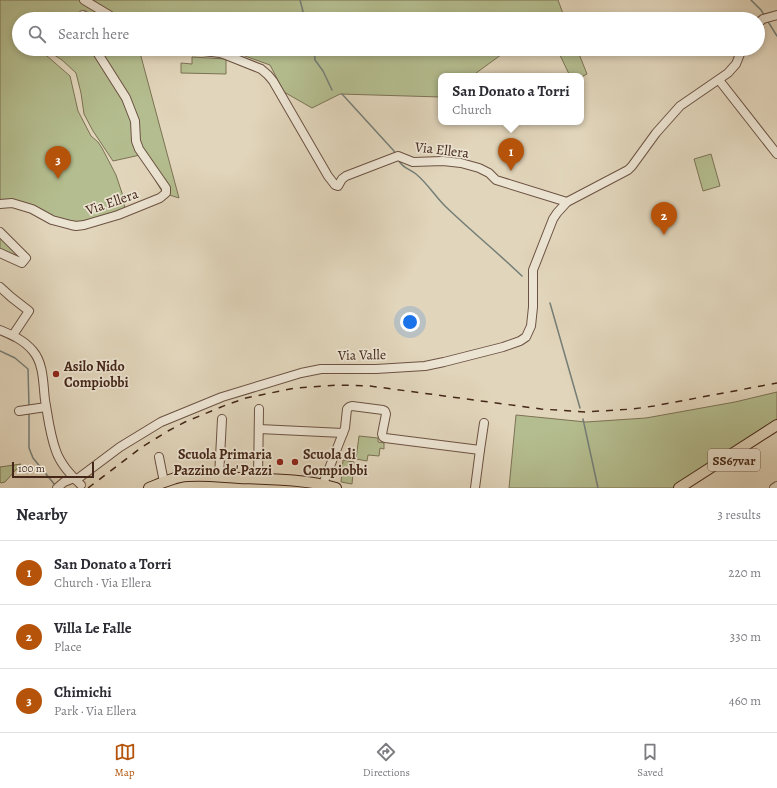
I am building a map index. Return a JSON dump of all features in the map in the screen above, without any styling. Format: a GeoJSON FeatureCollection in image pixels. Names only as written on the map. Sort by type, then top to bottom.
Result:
{"type":"FeatureCollection","features":[{"type":"Feature","properties":{"kind":"main road","name":"SS67var"},"geometry":{"type":"LineString","coordinates":[[679,488],[777,425]]}},
{"type":"Feature","properties":{"kind":"main road","name":"SS67var"},"geometry":{"type":"LineString","coordinates":[[690,488],[777,431]]}},
{"type":"Feature","properties":{"kind":"main road"},"geometry":{"type":"LineString","coordinates":[[148,488],[179,477],[189,476],[308,482],[336,488]]}},
{"type":"Feature","properties":{"kind":"street"},"geometry":{"type":"LineString","coordinates":[[84,0],[104,12]]}},
{"type":"Feature","properties":{"kind":"street"},"geometry":{"type":"LineString","coordinates":[[765,19],[777,15]]}},
{"type":"Feature","properties":{"kind":"street","name":"Via Ellera"},"geometry":{"type":"LineString","coordinates":[[0,204],[12,203],[32,209],[52,220],[71,226],[76,226],[118,215],[160,198],[166,193],[166,188],[139,149],[136,141],[135,121],[126,98],[99,56]]}},
{"type":"Feature","properties":{"kind":"street","name":"Via Ellera"},"geometry":{"type":"LineString","coordinates":[[228,56],[261,69],[268,74],[335,186],[338,186],[342,179],[346,176],[395,157],[413,162],[443,161],[479,168],[489,173],[496,180],[567,202]]}},
{"type":"Feature","properties":{"kind":"street"},"geometry":{"type":"LineString","coordinates":[[567,202],[628,170],[656,133],[680,106],[728,73],[736,64],[739,56]]}},
{"type":"Feature","properties":{"kind":"street"},"geometry":{"type":"LineString","coordinates":[[719,80],[777,154]]}},
{"type":"Feature","properties":{"kind":"street","name":"Via Valle"},"geometry":{"type":"LineString","coordinates":[[59,486],[77,481],[120,447],[161,422],[222,397],[301,373],[321,369],[376,369],[425,366],[503,348],[520,341],[526,337],[531,326],[533,307],[533,270],[553,219],[567,202]]}},
{"type":"Feature","properties":{"kind":"street"},"geometry":{"type":"LineString","coordinates":[[0,232],[26,258],[22,263],[0,253]]}},
{"type":"Feature","properties":{"kind":"street"},"geometry":{"type":"LineString","coordinates":[[0,287],[29,311],[13,335]]}},
{"type":"Feature","properties":{"kind":"street"},"geometry":{"type":"LineString","coordinates":[[0,330],[13,335],[26,343],[34,351],[40,364],[44,407],[56,452],[64,466],[77,481]]}},
{"type":"Feature","properties":{"kind":"street"},"geometry":{"type":"LineString","coordinates":[[324,486],[341,433],[341,406]]}},
{"type":"Feature","properties":{"kind":"street"},"geometry":{"type":"LineString","coordinates":[[341,433],[345,428],[347,409],[352,406],[385,411],[385,436],[480,450]]}},
{"type":"Feature","properties":{"kind":"street"},"geometry":{"type":"LineString","coordinates":[[21,410],[44,407]]}},
{"type":"Feature","properties":{"kind":"street"},"geometry":{"type":"LineString","coordinates":[[258,479],[259,409]]}},
{"type":"Feature","properties":{"kind":"street"},"geometry":{"type":"LineString","coordinates":[[219,477],[222,420]]}},
{"type":"Feature","properties":{"kind":"street"},"geometry":{"type":"LineString","coordinates":[[475,488],[484,423]]}},
{"type":"Feature","properties":{"kind":"street"},"geometry":{"type":"LineString","coordinates":[[259,429],[341,433]]}},
{"type":"Feature","properties":{"kind":"street"},"geometry":{"type":"LineString","coordinates":[[159,457],[164,482]]}},
{"type":"Feature","properties":{"kind":"green space"},"geometry":{"type":"Polygon","coordinates":[[[0,0],[558,0],[562,12],[12,12],[12,56],[47,56],[70,76],[78,111],[91,136],[102,148],[116,175],[125,209],[79,223],[55,218],[34,207],[11,199],[0,203],[0,0]]]}},
{"type":"Feature","properties":{"kind":"green space"},"geometry":{"type":"Polygon","coordinates":[[[56,56],[141,56],[179,198],[163,193],[140,155],[113,161],[93,131],[84,114],[76,73],[56,56]]]}},
{"type":"Feature","properties":{"kind":"green space"},"geometry":{"type":"Polygon","coordinates":[[[245,56],[499,56],[476,73],[438,73],[438,97],[340,94],[312,108],[284,92],[270,65],[245,56]]]}},
{"type":"Feature","properties":{"kind":"green space"},"geometry":{"type":"Polygon","coordinates":[[[560,56],[580,56],[587,74],[584,76],[584,73],[569,73],[560,56]]]}},
{"type":"Feature","properties":{"kind":"green space"},"geometry":{"type":"Polygon","coordinates":[[[192,57],[226,59],[226,74],[181,73],[181,63],[192,64],[192,57]]]}},
{"type":"Feature","properties":{"kind":"green space"},"geometry":{"type":"Polygon","coordinates":[[[711,154],[720,186],[703,191],[694,159],[711,154]]]}},
{"type":"Feature","properties":{"kind":"green space"},"geometry":{"type":"Polygon","coordinates":[[[0,235],[23,258],[21,261],[0,249],[0,235]]]}},
{"type":"Feature","properties":{"kind":"green space"},"geometry":{"type":"Polygon","coordinates":[[[777,392],[777,421],[674,488],[509,488],[516,415],[586,422],[646,418],[735,402],[777,392]]]}},
{"type":"Feature","properties":{"kind":"green space"},"geometry":{"type":"Polygon","coordinates":[[[359,436],[378,438],[378,442],[384,443],[384,449],[380,448],[379,456],[368,455],[367,461],[356,459],[359,436]]]}},
{"type":"Feature","properties":{"kind":"green space"},"geometry":{"type":"Polygon","coordinates":[[[343,460],[354,462],[352,484],[341,482],[343,460]]]}},
{"type":"Feature","properties":{"kind":"green space"},"geometry":{"type":"Polygon","coordinates":[[[21,464],[5,482],[0,482],[0,467],[21,464]]]}},
{"type":"Feature","properties":{"kind":"waterway"},"geometry":{"type":"LineString","coordinates":[[300,0],[303,12]]}},
{"type":"Feature","properties":{"kind":"waterway"},"geometry":{"type":"LineString","coordinates":[[751,0],[762,12]]}},
{"type":"Feature","properties":{"kind":"waterway"},"geometry":{"type":"LineString","coordinates":[[767,20],[777,36]]}},
{"type":"Feature","properties":{"kind":"waterway"},"geometry":{"type":"LineString","coordinates":[[315,56],[315,60],[323,71],[332,90]]}},
{"type":"Feature","properties":{"kind":"waterway"},"geometry":{"type":"LineString","coordinates":[[342,94],[394,151],[395,154]]}},
{"type":"Feature","properties":{"kind":"waterway"},"geometry":{"type":"LineString","coordinates":[[398,159],[403,166],[416,174],[445,206],[522,276]]}},
{"type":"Feature","properties":{"kind":"waterway"},"geometry":{"type":"LineString","coordinates":[[550,303],[580,408]]}},
{"type":"Feature","properties":{"kind":"waterway"},"geometry":{"type":"LineString","coordinates":[[0,351],[15,358],[28,369],[29,407]]}},
{"type":"Feature","properties":{"kind":"waterway"},"geometry":{"type":"LineString","coordinates":[[29,413],[29,448],[33,458],[55,485]]}},
{"type":"Feature","properties":{"kind":"waterway"},"geometry":{"type":"LineString","coordinates":[[583,419],[598,488]]}},
{"type":"Feature","properties":{"kind":"railway"},"geometry":{"type":"LineString","coordinates":[[88,488],[142,447],[185,422],[246,398],[295,388],[337,385],[370,386],[541,409],[585,412],[654,406],[777,383]]}},
{"type":"Feature","properties":{"kind":"place","name":"San Donato a Torri"},"geometry":{"type":"Point","coordinates":[511,171]}},
{"type":"Feature","properties":{"kind":"place","name":"Chimichi"},"geometry":{"type":"Point","coordinates":[58,179]}},
{"type":"Feature","properties":{"kind":"place","name":"Villa Le Falle"},"geometry":{"type":"Point","coordinates":[664,235]}},
{"type":"Feature","properties":{"kind":"place","name":"Asilo Nido Compiobbi"},"geometry":{"type":"Point","coordinates":[56,374]}},
{"type":"Feature","properties":{"kind":"place","name":"Scuola Primaria Pazzino de' Pazzi"},"geometry":{"type":"Point","coordinates":[280,462]}},
{"type":"Feature","properties":{"kind":"place","name":"Scuola di Compiobbi"},"geometry":{"type":"Point","coordinates":[295,462]}}]}
